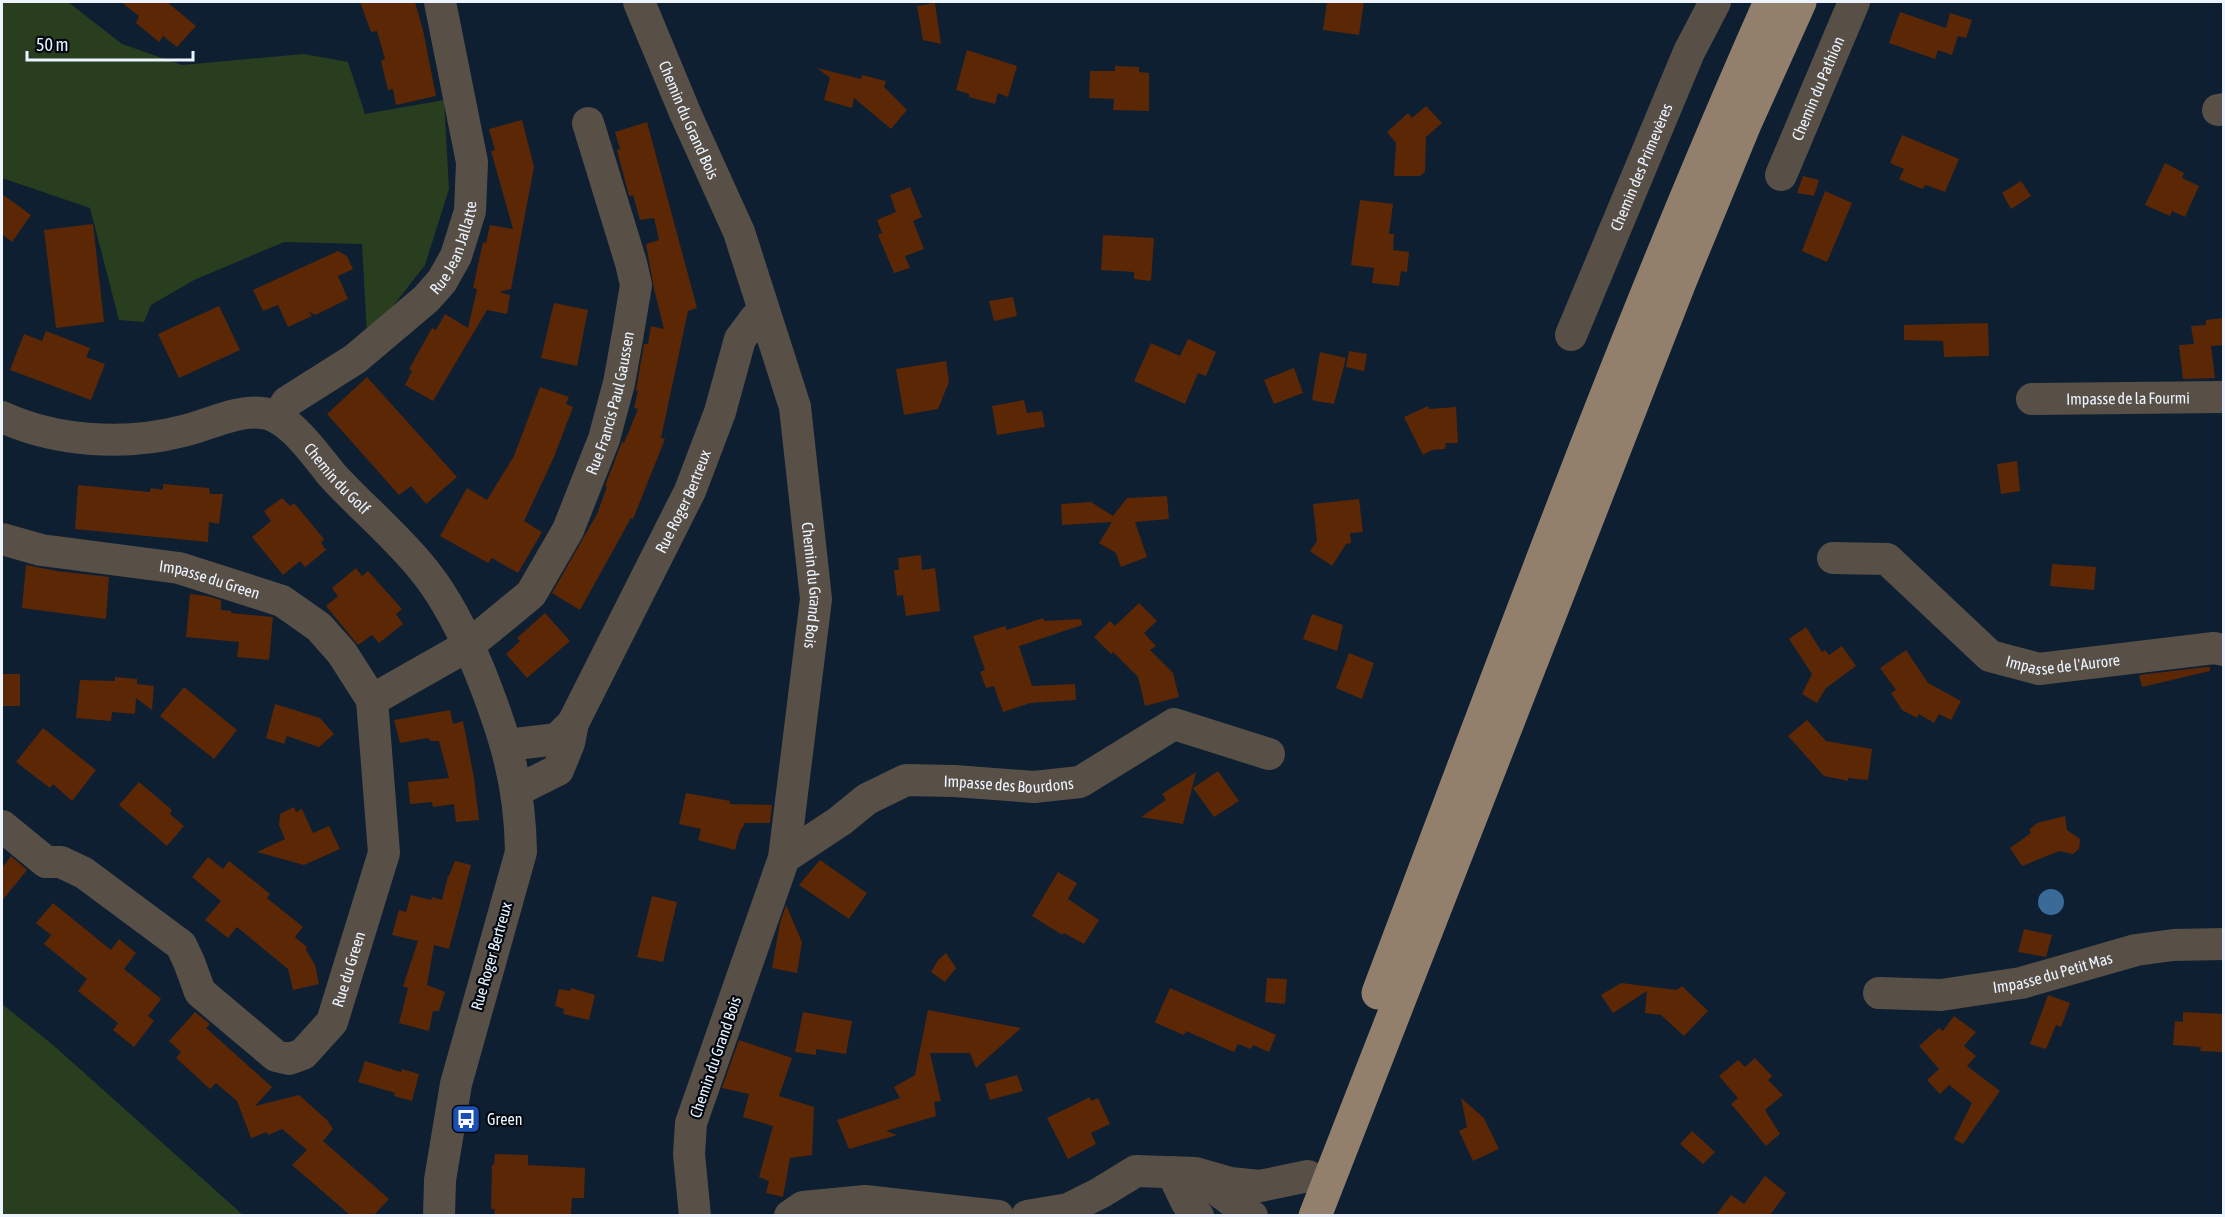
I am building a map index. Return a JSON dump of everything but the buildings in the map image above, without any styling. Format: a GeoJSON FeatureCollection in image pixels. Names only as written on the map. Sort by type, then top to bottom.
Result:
{"type":"FeatureCollection","features":[{"type":"Feature","properties":{"kind":"main road"},"geometry":{"type":"LineString","coordinates":[[1320,1201],[1593,429],[1718,119],[1770,2]]}},
{"type":"Feature","properties":{"kind":"main road"},"geometry":{"type":"LineString","coordinates":[[1293,1215],[1320,1201],[1680,282],[1745,124],[1800,2]]}},
{"type":"Feature","properties":{"kind":"street","name":"Rue Jean Jallatte"},"geometry":{"type":"LineString","coordinates":[[277,418],[287,402],[354,359],[426,299],[442,281],[456,256],[470,211],[472,162],[440,2]]}},
{"type":"Feature","properties":{"kind":"street","name":"Chemin du Grand Bois"},"geometry":{"type":"LineString","coordinates":[[639,2],[686,115],[739,232],[795,406],[816,599],[784,858],[691,1123],[689,1154],[695,1215]]}},
{"type":"Feature","properties":{"kind":"street","name":"Chemin des Primevères"},"geometry":{"type":"LineString","coordinates":[[1571,335],[1689,52],[1715,2]]}},
{"type":"Feature","properties":{"kind":"street","name":"Chemin du Pathion"},"geometry":{"type":"LineString","coordinates":[[1781,175],[1854,2]]}},
{"type":"Feature","properties":{"kind":"street","name":"Rue Francis Paul Gaussen"},"geometry":{"type":"LineString","coordinates":[[469,645],[531,594],[568,530],[604,440],[620,383],[636,285],[588,123]]}},
{"type":"Feature","properties":{"kind":"street","name":"Rue Roger Bertreux"},"geometry":{"type":"LineString","coordinates":[[439,1215],[440,1180],[456,1083],[520,852],[520,819],[516,791],[558,770],[573,723],[690,491],[720,412],[740,339],[755,319],[764,312]]}},
{"type":"Feature","properties":{"kind":"street","name":"Impasse de la Fourmi"},"geometry":{"type":"LineString","coordinates":[[2032,399],[2223,397]]}},
{"type":"Feature","properties":{"kind":"street","name":"Chemin du Golf"},"geometry":{"type":"LineString","coordinates":[[2,417],[36,430],[90,439],[122,439],[182,432],[241,414],[264,413],[277,418],[300,436],[334,476],[395,537],[427,573],[469,645],[507,745],[516,791]]}},
{"type":"Feature","properties":{"kind":"street","name":"Impasse du Green"},"geometry":{"type":"LineString","coordinates":[[2,539],[41,550],[179,568],[282,601],[319,627],[342,653],[372,700]]}},
{"type":"Feature","properties":{"kind":"street","name":"Impasse de l'Aurore"},"geometry":{"type":"LineString","coordinates":[[1833,558],[1887,559],[1990,656],[2039,669],[2214,648],[2223,650]]}},
{"type":"Feature","properties":{"kind":"street"},"geometry":{"type":"LineString","coordinates":[[372,700],[469,645]]}},
{"type":"Feature","properties":{"kind":"street","name":"Rue du Green"},"geometry":{"type":"LineString","coordinates":[[2,826],[46,862],[61,862],[84,873],[181,945],[200,992],[276,1056],[289,1059],[303,1054],[332,1022],[384,853],[372,700]]}},
{"type":"Feature","properties":{"kind":"street","name":"Rue Roger Bertreux"},"geometry":{"type":"LineString","coordinates":[[507,745],[557,739],[573,723]]}},
{"type":"Feature","properties":{"kind":"street","name":"Impasse des Bourdons"},"geometry":{"type":"LineString","coordinates":[[784,858],[840,821],[867,799],[906,780],[1034,787],[1080,782],[1174,724],[1269,754]]}},
{"type":"Feature","properties":{"kind":"street","name":"Impasse du Petit Mas"},"geometry":{"type":"LineString","coordinates":[[1879,993],[1941,995],[2021,983],[2136,951],[2173,945],[2223,944]]}},
{"type":"Feature","properties":{"kind":"street"},"geometry":{"type":"LineString","coordinates":[[1027,1215],[1068,1209],[1136,1171],[1183,1173],[1230,1183],[1260,1186],[1320,1201]]}},
{"type":"Feature","properties":{"kind":"street"},"geometry":{"type":"LineString","coordinates":[[1183,1173],[1187,1203],[1198,1215]]}},
{"type":"Feature","properties":{"kind":"street"},"geometry":{"type":"LineString","coordinates":[[1183,1173],[1217,1191],[1252,1215]]}},
{"type":"Feature","properties":{"kind":"street"},"geometry":{"type":"LineString","coordinates":[[790,1215],[803,1206],[865,1201],[998,1215]]}},
{"type":"Feature","properties":{"kind":"green space"},"geometry":{"type":"Polygon","coordinates":[[[2,2],[68,2],[122,44],[182,65],[304,54],[348,62],[365,114],[444,100],[449,189],[425,265],[376,328],[367,334],[362,244],[284,242],[194,280],[151,305],[144,322],[119,320],[90,208],[2,178],[2,2]]]}},
{"type":"Feature","properties":{"kind":"green space"},"geometry":{"type":"Polygon","coordinates":[[[2,1004],[53,1045],[243,1215],[2,1215],[2,1004]]]}},
{"type":"Feature","properties":{"kind":"water"},"geometry":{"type":"Polygon","coordinates":[[[2051,889],[2061,892],[2064,902],[2061,912],[2051,915],[2041,912],[2038,902],[2041,892],[2051,889]]]}},
{"type":"Feature","properties":{"kind":"place","name":"Green"},"geometry":{"type":"Point","coordinates":[466,1119]}}]}
